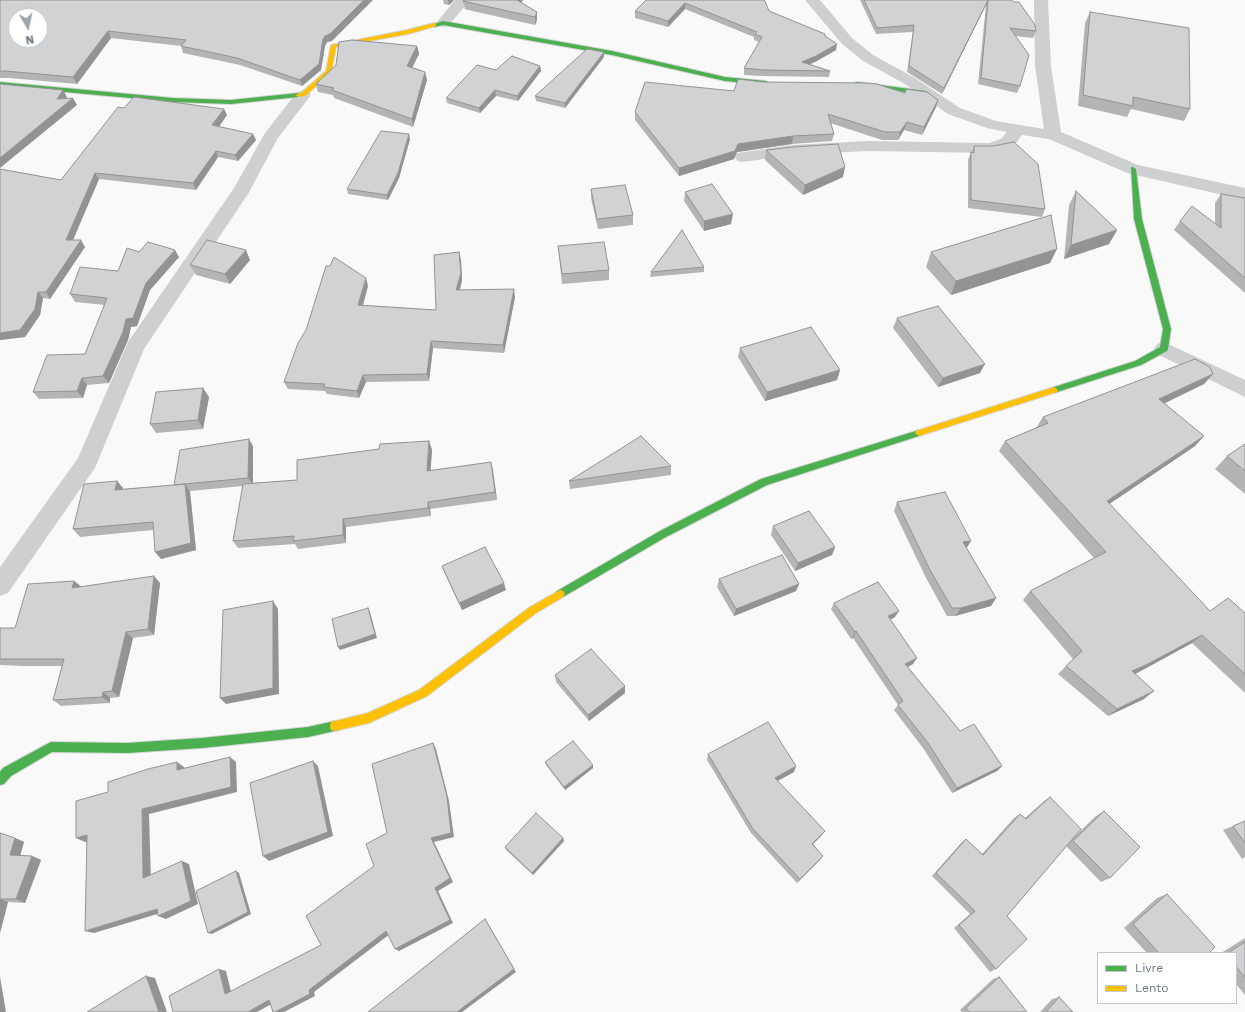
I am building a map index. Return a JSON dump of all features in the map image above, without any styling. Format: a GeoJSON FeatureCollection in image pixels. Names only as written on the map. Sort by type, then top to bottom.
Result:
{"type":"FeatureCollection","features":[{"type":"Feature","properties":{"kind":"street"},"geometry":{"type":"LineString","coordinates":[[443,23],[463,0]]}},
{"type":"Feature","properties":{"kind":"street"},"geometry":{"type":"LineString","coordinates":[[812,0],[847,41],[868,58],[910,81],[954,111],[993,125],[1053,135],[1133,169],[1245,194]]}},
{"type":"Feature","properties":{"kind":"street"},"geometry":{"type":"LineString","coordinates":[[1041,0],[1043,66],[1053,135]]}},
{"type":"Feature","properties":{"kind":"street"},"geometry":{"type":"LineString","coordinates":[[0,586],[87,462],[135,347],[242,190],[271,137],[303,95],[329,72],[333,46],[408,32],[443,23],[612,53],[724,79],[777,83]]}},
{"type":"Feature","properties":{"kind":"street"},"geometry":{"type":"LineString","coordinates":[[0,84],[14,84],[180,100],[231,102],[303,95]]}},
{"type":"Feature","properties":{"kind":"street"},"geometry":{"type":"LineString","coordinates":[[845,84],[865,84],[926,93]]}},
{"type":"Feature","properties":{"kind":"street"},"geometry":{"type":"LineString","coordinates":[[743,157],[792,150],[867,146],[917,146],[960,149],[990,148],[1007,143],[1018,129]]}},
{"type":"Feature","properties":{"kind":"street"},"geometry":{"type":"LineString","coordinates":[[1133,169],[1138,219],[1167,329],[1164,349]]}},
{"type":"Feature","properties":{"kind":"street"},"geometry":{"type":"LineString","coordinates":[[1164,349],[1245,389]]}},
{"type":"Feature","properties":{"kind":"street"},"geometry":{"type":"LineString","coordinates":[[2,772],[51,747],[127,748],[202,743],[308,732],[370,718],[422,693],[533,610],[663,534],[764,482],[1138,363],[1164,349]]}},
{"type":"Feature","properties":{"kind":"building"},"geometry":{"type":"Polygon","coordinates":[[[0,0],[364,0],[330,34],[325,36],[323,39],[319,64],[300,80],[237,58],[181,46],[186,40],[108,31],[73,77],[0,71],[0,0]]]}},
{"type":"Feature","properties":{"kind":"building"},"geometry":{"type":"Polygon","coordinates":[[[517,0],[537,12],[535,17],[463,1],[517,0]]]}},
{"type":"Feature","properties":{"kind":"building"},"geometry":{"type":"Polygon","coordinates":[[[646,0],[763,0],[765,1],[769,11],[825,34],[825,36],[837,44],[802,62],[830,71],[763,70],[744,68],[762,37],[755,34],[757,32],[685,3],[668,21],[635,11],[646,0]]]}},
{"type":"Feature","properties":{"kind":"building"},"geometry":{"type":"Polygon","coordinates":[[[864,0],[988,0],[944,88],[909,66],[914,25],[877,28],[864,0]]]}},
{"type":"Feature","properties":{"kind":"building"},"geometry":{"type":"Polygon","coordinates":[[[988,0],[1012,0],[1014,2],[1019,2],[1035,25],[1036,31],[1010,28],[1029,55],[1020,86],[981,78],[988,0]]]}},
{"type":"Feature","properties":{"kind":"building"},"geometry":{"type":"Polygon","coordinates":[[[1090,12],[1189,28],[1190,109],[1133,97],[1133,106],[1083,95],[1090,12]]]}},
{"type":"Feature","properties":{"kind":"building"},"geometry":{"type":"Polygon","coordinates":[[[352,40],[417,46],[407,66],[425,72],[412,119],[332,90],[334,88],[316,84],[336,65],[339,42],[352,40]]]}},
{"type":"Feature","properties":{"kind":"building"},"geometry":{"type":"Polygon","coordinates":[[[587,49],[604,52],[565,103],[535,96],[587,49]]]}},
{"type":"Feature","properties":{"kind":"building"},"geometry":{"type":"Polygon","coordinates":[[[512,56],[540,66],[517,96],[495,90],[479,108],[446,98],[477,65],[496,70],[512,56]]]}},
{"type":"Feature","properties":{"kind":"building"},"geometry":{"type":"Polygon","coordinates":[[[738,79],[763,82],[877,84],[905,93],[906,89],[927,92],[938,100],[924,127],[907,122],[900,132],[885,132],[828,114],[834,134],[793,136],[738,144],[735,151],[679,168],[635,112],[645,82],[734,91],[738,79]]]}},
{"type":"Feature","properties":{"kind":"building"},"geometry":{"type":"Polygon","coordinates":[[[0,84],[63,90],[57,99],[73,98],[0,158],[0,84]]]}},
{"type":"Feature","properties":{"kind":"building"},"geometry":{"type":"Polygon","coordinates":[[[134,97],[224,109],[212,125],[253,134],[235,155],[216,151],[193,183],[95,173],[66,240],[81,240],[46,292],[38,292],[35,309],[20,330],[0,333],[0,169],[61,180],[118,107],[124,108],[134,97]]]}},
{"type":"Feature","properties":{"kind":"building"},"geometry":{"type":"Polygon","coordinates":[[[381,131],[409,134],[398,173],[387,195],[347,189],[381,131]]]}},
{"type":"Feature","properties":{"kind":"building"},"geometry":{"type":"Polygon","coordinates":[[[1014,142],[1038,164],[1045,209],[971,200],[971,152],[974,153],[974,146],[993,146],[1014,142]]]}},
{"type":"Feature","properties":{"kind":"building"},"geometry":{"type":"Polygon","coordinates":[[[838,144],[845,167],[805,185],[766,150],[794,147],[838,144]]]}},
{"type":"Feature","properties":{"kind":"building"},"geometry":{"type":"Polygon","coordinates":[[[712,184],[733,214],[704,221],[685,192],[712,184]]]}},
{"type":"Feature","properties":{"kind":"building"},"geometry":{"type":"Polygon","coordinates":[[[625,185],[633,215],[597,219],[591,189],[625,185]]]}},
{"type":"Feature","properties":{"kind":"building"},"geometry":{"type":"Polygon","coordinates":[[[1076,191],[1117,230],[1071,245],[1076,191]]]}},
{"type":"Feature","properties":{"kind":"building"},"geometry":{"type":"Polygon","coordinates":[[[1221,194],[1245,198],[1245,278],[1180,221],[1192,206],[1221,228],[1221,194]]]}},
{"type":"Feature","properties":{"kind":"building"},"geometry":{"type":"Polygon","coordinates":[[[1051,215],[1057,249],[956,281],[931,252],[1051,215]]]}},
{"type":"Feature","properties":{"kind":"building"},"geometry":{"type":"Polygon","coordinates":[[[682,230],[704,267],[651,272],[682,230]]]}},
{"type":"Feature","properties":{"kind":"building"},"geometry":{"type":"Polygon","coordinates":[[[207,240],[246,250],[225,274],[190,265],[207,240]]]}},
{"type":"Feature","properties":{"kind":"building"},"geometry":{"type":"Polygon","coordinates":[[[148,242],[175,250],[146,283],[133,318],[126,319],[123,332],[103,376],[82,378],[77,391],[33,392],[47,355],[85,354],[107,298],[70,294],[80,267],[118,271],[127,248],[139,252],[148,242]]]}},
{"type":"Feature","properties":{"kind":"building"},"geometry":{"type":"Polygon","coordinates":[[[604,242],[609,270],[562,274],[558,246],[604,242]]]}},
{"type":"Feature","properties":{"kind":"building"},"geometry":{"type":"Polygon","coordinates":[[[459,252],[461,273],[456,290],[514,289],[503,345],[431,341],[427,374],[363,375],[357,391],[323,387],[325,384],[284,382],[298,343],[306,330],[326,266],[330,266],[334,257],[366,278],[358,305],[436,310],[434,255],[459,252]]]}},
{"type":"Feature","properties":{"kind":"building"},"geometry":{"type":"Polygon","coordinates":[[[938,306],[985,364],[943,378],[897,318],[938,306]]]}},
{"type":"Feature","properties":{"kind":"building"},"geometry":{"type":"Polygon","coordinates":[[[811,327],[840,370],[767,392],[740,348],[811,327]]]}},
{"type":"Feature","properties":{"kind":"building"},"geometry":{"type":"Polygon","coordinates":[[[1195,359],[1210,367],[1213,374],[1159,399],[1204,436],[1107,501],[1210,611],[1228,598],[1245,613],[1245,674],[1202,635],[1132,671],[1154,691],[1117,709],[1066,666],[1082,651],[1030,591],[1106,552],[1005,441],[1048,423],[1043,417],[1195,359]]]}},
{"type":"Feature","properties":{"kind":"building"},"geometry":{"type":"Polygon","coordinates":[[[203,388],[198,420],[150,424],[156,392],[203,388]]]}},
{"type":"Feature","properties":{"kind":"building"},"geometry":{"type":"Polygon","coordinates":[[[641,436],[671,466],[569,481],[641,436]]]}},
{"type":"Feature","properties":{"kind":"building"},"geometry":{"type":"Polygon","coordinates":[[[249,439],[248,478],[174,485],[180,450],[249,439]]]}},
{"type":"Feature","properties":{"kind":"building"},"geometry":{"type":"Polygon","coordinates":[[[429,441],[427,471],[491,462],[495,492],[428,502],[428,508],[343,519],[343,535],[293,541],[294,536],[233,541],[243,484],[297,480],[297,460],[379,449],[380,444],[429,441]]]}},
{"type":"Feature","properties":{"kind":"building"},"geometry":{"type":"Polygon","coordinates":[[[1245,444],[1245,471],[1227,456],[1245,444]]]}},
{"type":"Feature","properties":{"kind":"building"},"geometry":{"type":"Polygon","coordinates":[[[117,481],[115,490],[185,484],[191,543],[155,552],[153,522],[73,529],[84,484],[117,481]]]}},
{"type":"Feature","properties":{"kind":"building"},"geometry":{"type":"Polygon","coordinates":[[[945,492],[971,541],[963,542],[996,598],[961,608],[952,608],[930,570],[897,502],[945,492]]]}},
{"type":"Feature","properties":{"kind":"building"},"geometry":{"type":"Polygon","coordinates":[[[809,511],[835,547],[798,563],[773,526],[809,511]]]}},
{"type":"Feature","properties":{"kind":"building"},"geometry":{"type":"Polygon","coordinates":[[[485,547],[504,583],[459,603],[442,566],[485,547]]]}},
{"type":"Feature","properties":{"kind":"building"},"geometry":{"type":"Polygon","coordinates":[[[782,555],[799,584],[736,609],[719,579],[782,555]]]}},
{"type":"Feature","properties":{"kind":"building"},"geometry":{"type":"Polygon","coordinates":[[[154,576],[148,629],[126,632],[112,691],[103,692],[102,697],[53,700],[64,659],[0,659],[0,628],[15,628],[28,584],[74,581],[72,588],[154,576]]]}},
{"type":"Feature","properties":{"kind":"building"},"geometry":{"type":"Polygon","coordinates":[[[878,582],[899,611],[888,616],[917,658],[905,664],[960,731],[974,724],[1002,766],[957,788],[928,743],[898,705],[903,701],[856,631],[855,632],[834,603],[878,582]]]}},
{"type":"Feature","properties":{"kind":"building"},"geometry":{"type":"Polygon","coordinates":[[[273,601],[273,688],[220,698],[223,610],[273,601]]]}},
{"type":"Feature","properties":{"kind":"building"},"geometry":{"type":"Polygon","coordinates":[[[368,608],[375,634],[338,647],[332,619],[368,608]]]}},
{"type":"Feature","properties":{"kind":"building"},"geometry":{"type":"Polygon","coordinates":[[[591,649],[625,686],[588,715],[555,675],[591,649]]]}},
{"type":"Feature","properties":{"kind":"building"},"geometry":{"type":"Polygon","coordinates":[[[768,722],[796,766],[775,778],[825,831],[812,844],[823,856],[800,879],[753,829],[708,754],[768,722]]]}},
{"type":"Feature","properties":{"kind":"building"},"geometry":{"type":"Polygon","coordinates":[[[573,741],[593,765],[564,787],[545,762],[573,741]]]}},
{"type":"Feature","properties":{"kind":"building"},"geometry":{"type":"Polygon","coordinates":[[[433,743],[447,796],[451,833],[431,838],[450,878],[435,888],[450,920],[395,949],[386,931],[309,990],[310,994],[275,1012],[273,1012],[269,1000],[248,1012],[173,1012],[169,996],[219,969],[225,994],[321,945],[306,916],[374,866],[366,844],[387,833],[372,764],[433,743]]]}},
{"type":"Feature","properties":{"kind":"building"},"geometry":{"type":"Polygon","coordinates":[[[230,757],[231,787],[142,809],[143,878],[182,861],[191,901],[158,916],[157,909],[85,931],[87,835],[76,838],[76,801],[108,792],[108,782],[148,769],[177,762],[177,770],[230,757]]]}},
{"type":"Feature","properties":{"kind":"building"},"geometry":{"type":"Polygon","coordinates":[[[313,761],[328,832],[263,856],[250,783],[313,761]]]}},
{"type":"Feature","properties":{"kind":"building"},"geometry":{"type":"Polygon","coordinates":[[[1050,797],[1081,829],[1007,916],[1027,939],[996,969],[959,925],[975,911],[936,873],[966,839],[983,855],[1020,814],[1026,819],[1050,797]]]}},
{"type":"Feature","properties":{"kind":"building"},"geometry":{"type":"Polygon","coordinates":[[[1104,811],[1140,847],[1110,878],[1073,841],[1104,811]]]}},
{"type":"Feature","properties":{"kind":"building"},"geometry":{"type":"Polygon","coordinates":[[[536,813],[563,838],[532,873],[505,847],[536,813]]]}},
{"type":"Feature","properties":{"kind":"building"},"geometry":{"type":"Polygon","coordinates":[[[1245,821],[1245,843],[1233,826],[1245,821]]]}},
{"type":"Feature","properties":{"kind":"building"},"geometry":{"type":"Polygon","coordinates":[[[0,833],[15,838],[10,855],[32,856],[16,899],[0,899],[0,833]]]}},
{"type":"Feature","properties":{"kind":"building"},"geometry":{"type":"Polygon","coordinates":[[[236,871],[248,912],[208,933],[196,891],[236,871]]]}},
{"type":"Feature","properties":{"kind":"building"},"geometry":{"type":"Polygon","coordinates":[[[1167,894],[1215,947],[1210,952],[1158,952],[1133,924],[1167,894]]]}},
{"type":"Feature","properties":{"kind":"building"},"geometry":{"type":"Polygon","coordinates":[[[485,919],[514,969],[457,1012],[368,1012],[485,919]]]}},
{"type":"Feature","properties":{"kind":"building"},"geometry":{"type":"Polygon","coordinates":[[[1245,942],[1245,978],[1237,967],[1237,952],[1230,952],[1245,942]]]}},
{"type":"Feature","properties":{"kind":"building"},"geometry":{"type":"Polygon","coordinates":[[[146,976],[159,1012],[87,1012],[146,976]]]}},
{"type":"Feature","properties":{"kind":"building"},"geometry":{"type":"Polygon","coordinates":[[[999,977],[1027,1012],[969,1012],[966,1008],[999,977]]]}},
{"type":"Feature","properties":{"kind":"building"},"geometry":{"type":"Polygon","coordinates":[[[1059,997],[1073,1012],[1046,1012],[1059,997]]]}},
{"type":"Feature","properties":{"kind":"traffic: fast"},"geometry":{"type":"LineString","coordinates":[[434,25],[443,23],[612,53],[725,79],[766,83]]}},
{"type":"Feature","properties":{"kind":"traffic: fast"},"geometry":{"type":"LineString","coordinates":[[0,84],[173,100],[231,102],[298,95]]}},
{"type":"Feature","properties":{"kind":"traffic: fast"},"geometry":{"type":"LineString","coordinates":[[857,84],[926,93]]}},
{"type":"Feature","properties":{"kind":"traffic: fast"},"geometry":{"type":"LineString","coordinates":[[1054,390],[1138,363],[1164,349],[1167,329],[1138,219],[1133,169]]}},
{"type":"Feature","properties":{"kind":"traffic: fast"},"geometry":{"type":"LineString","coordinates":[[560,594],[663,534],[764,482],[919,433]]}},
{"type":"Feature","properties":{"kind":"traffic: fast"},"geometry":{"type":"LineString","coordinates":[[0,780],[7,772],[51,747],[127,748],[202,743],[308,732],[335,726]]}},
{"type":"Feature","properties":{"kind":"traffic: slow"},"geometry":{"type":"LineString","coordinates":[[298,95],[303,95],[329,72],[333,46],[408,32],[434,25]]}},
{"type":"Feature","properties":{"kind":"traffic: slow"},"geometry":{"type":"LineString","coordinates":[[919,433],[1054,390]]}},
{"type":"Feature","properties":{"kind":"traffic: slow"},"geometry":{"type":"LineString","coordinates":[[335,726],[369,718],[423,693],[533,610],[560,594]]}}]}
